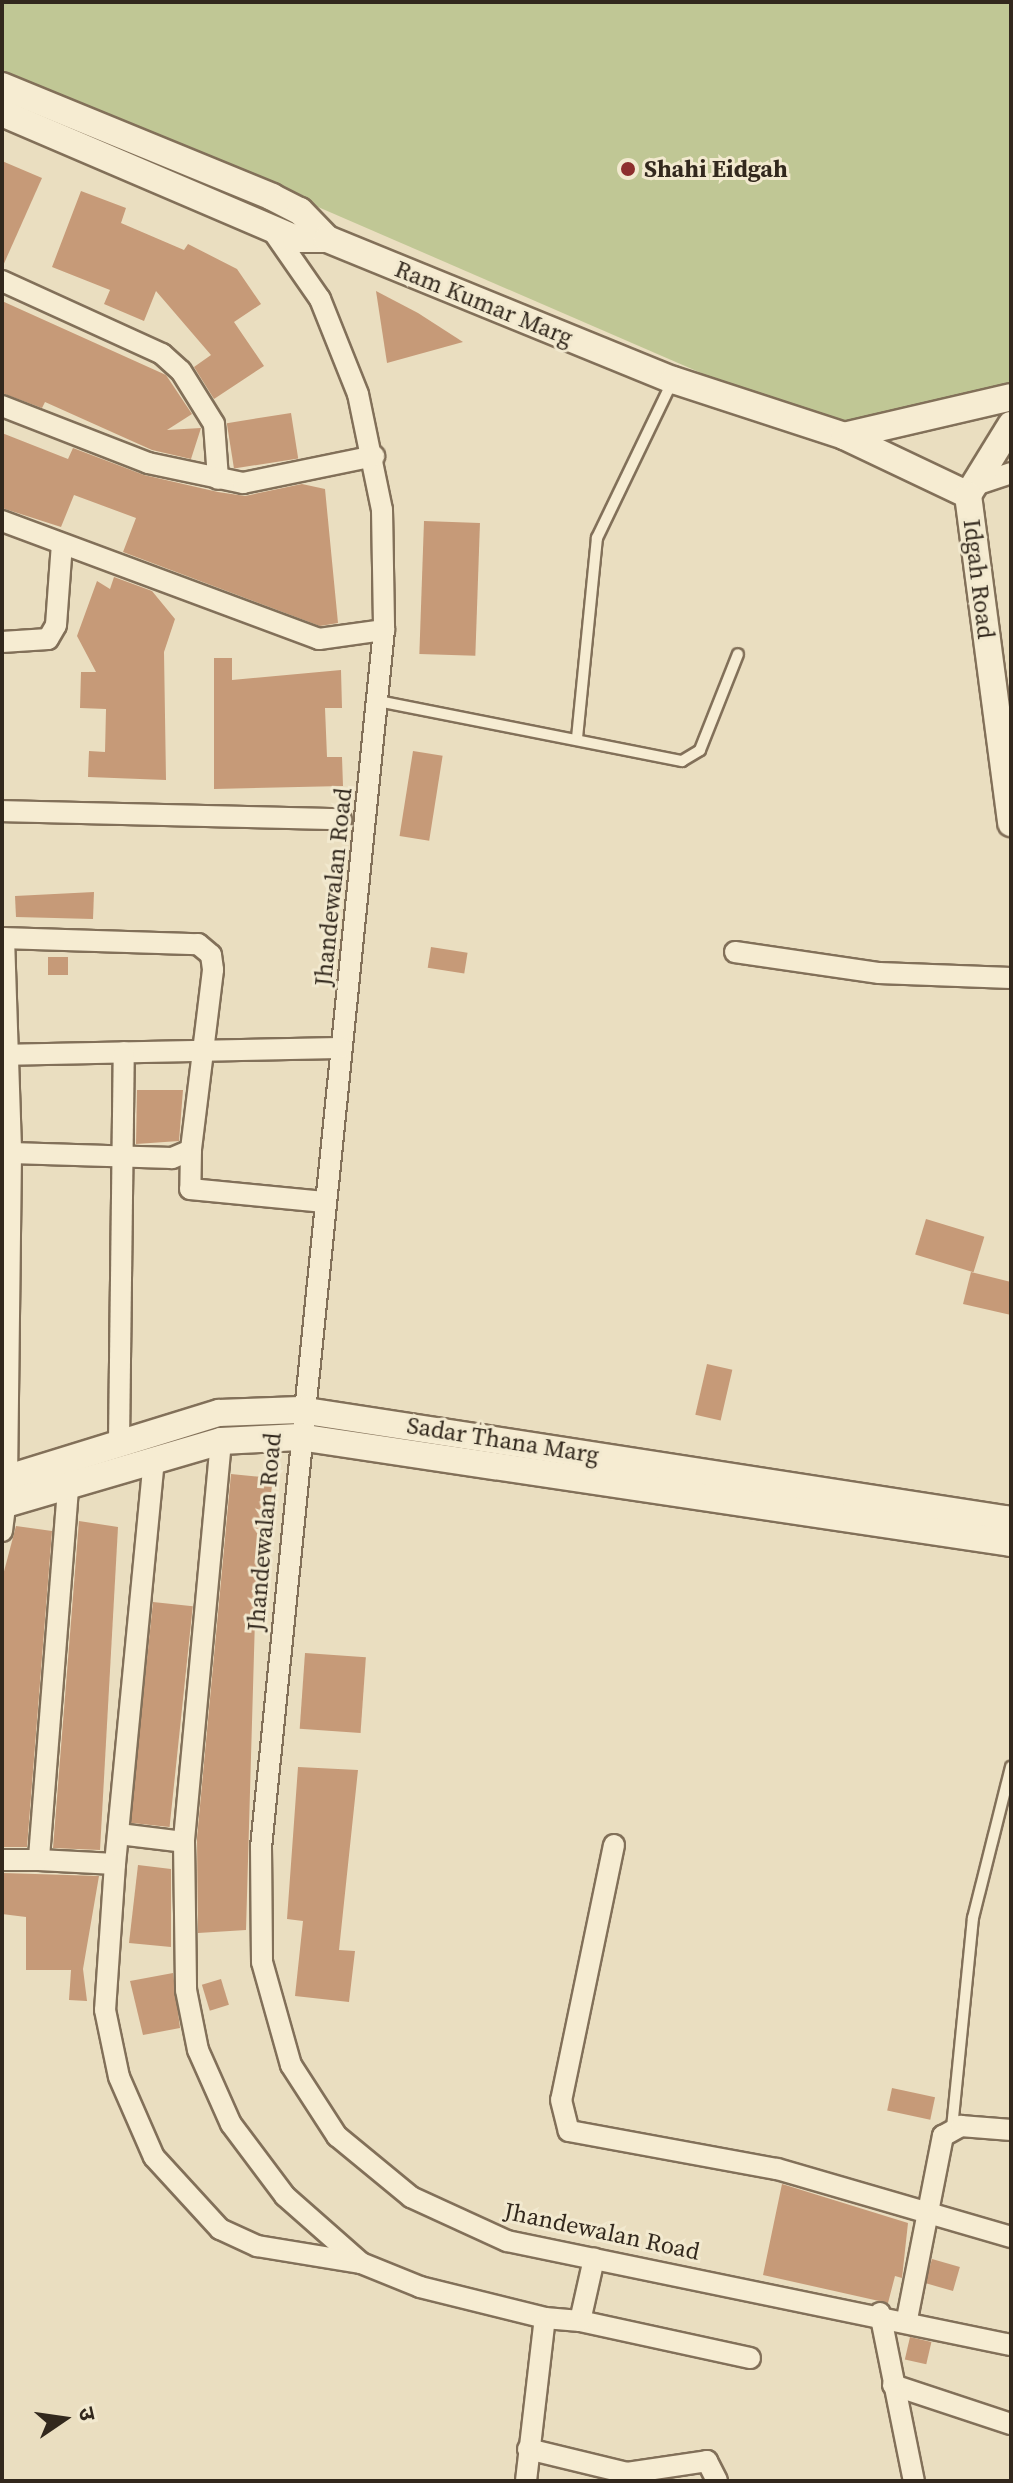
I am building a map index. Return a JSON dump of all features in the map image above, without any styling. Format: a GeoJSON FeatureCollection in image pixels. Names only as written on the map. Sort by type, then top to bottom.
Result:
{"type":"FeatureCollection","features":[{"type":"Feature","properties":{"kind":"street"},"geometry":{"type":"LineString","coordinates":[[2,86],[272,197],[300,211],[327,239]]}},
{"type":"Feature","properties":{"kind":"street","name":"Ram Kumar Marg"},"geometry":{"type":"LineString","coordinates":[[2,113],[296,239],[327,239],[673,380],[844,436],[970,487]]}},
{"type":"Feature","properties":{"kind":"street","name":"Jhandewalan Road"},"geometry":{"type":"LineString","coordinates":[[271,228],[304,269],[339,337],[374,456],[384,630],[300,1410],[261,1847],[262,1962],[291,2065],[337,2136],[411,2197],[507,2241],[880,2313],[1011,2345]]}},
{"type":"Feature","properties":{"kind":"street"},"geometry":{"type":"LineString","coordinates":[[2,281],[162,354],[181,371],[214,424],[218,479]]}},
{"type":"Feature","properties":{"kind":"street"},"geometry":{"type":"LineString","coordinates":[[844,436],[1011,397]]}},
{"type":"Feature","properties":{"kind":"street"},"geometry":{"type":"LineString","coordinates":[[2,406],[148,463],[218,479],[262,481],[374,456]]}},
{"type":"Feature","properties":{"kind":"street"},"geometry":{"type":"LineString","coordinates":[[970,487],[1011,423]]}},
{"type":"Feature","properties":{"kind":"street"},"geometry":{"type":"LineString","coordinates":[[970,487],[1011,473]]}},
{"type":"Feature","properties":{"kind":"street","name":"Idgah Road"},"geometry":{"type":"LineString","coordinates":[[970,487],[1011,823]]}},
{"type":"Feature","properties":{"kind":"street"},"geometry":{"type":"LineString","coordinates":[[2,521],[319,639],[384,630]]}},
{"type":"Feature","properties":{"kind":"street"},"geometry":{"type":"LineString","coordinates":[[2,642],[48,639],[56,625],[62,544]]}},
{"type":"Feature","properties":{"kind":"street"},"geometry":{"type":"LineString","coordinates":[[2,811],[341,819]]}},
{"type":"Feature","properties":{"kind":"street"},"geometry":{"type":"LineString","coordinates":[[2,1531],[11,1153],[3,938],[198,944],[211,955],[213,970],[208,1051],[191,1150],[190,1189],[324,1202]]}},
{"type":"Feature","properties":{"kind":"street"},"geometry":{"type":"LineString","coordinates":[[735,952],[879,973],[1011,978]]}},
{"type":"Feature","properties":{"kind":"street"},"geometry":{"type":"LineString","coordinates":[[5,1055],[341,1048]]}},
{"type":"Feature","properties":{"kind":"street"},"geometry":{"type":"LineString","coordinates":[[119,1443],[124,1052]]}},
{"type":"Feature","properties":{"kind":"street"},"geometry":{"type":"LineString","coordinates":[[11,1153],[122,1154],[172,1158],[191,1150]]}},
{"type":"Feature","properties":{"kind":"street","name":"Sadar Thana Marg"},"geometry":{"type":"LineString","coordinates":[[4,1492],[119,1443],[219,1413],[300,1410],[1011,1520]]}},
{"type":"Feature","properties":{"kind":"street","name":"Sadar Thana Marg"},"geometry":{"type":"LineString","coordinates":[[4,1492],[68,1489],[154,1459],[221,1441],[299,1437],[1011,1543]]}},
{"type":"Feature","properties":{"kind":"street"},"geometry":{"type":"LineString","coordinates":[[221,1441],[184,1842],[186,1990],[198,2050],[231,2124],[285,2196],[361,2263]]}},
{"type":"Feature","properties":{"kind":"street"},"geometry":{"type":"LineString","coordinates":[[154,1459],[115,1864],[105,2010],[119,2077],[154,2157],[183,2197],[220,2229],[257,2246],[361,2263],[420,2287],[545,2318],[580,2321],[750,2358]]}},
{"type":"Feature","properties":{"kind":"street"},"geometry":{"type":"LineString","coordinates":[[39,1860],[68,1489]]}},
{"type":"Feature","properties":{"kind":"street"},"geometry":{"type":"LineString","coordinates":[[119,1834],[184,1842]]}},
{"type":"Feature","properties":{"kind":"street"},"geometry":{"type":"LineString","coordinates":[[614,1845],[561,2100],[569,2131],[729,2158],[1011,2237]]}},
{"type":"Feature","properties":{"kind":"street"},"geometry":{"type":"LineString","coordinates":[[2,1860],[115,1864]]}},
{"type":"Feature","properties":{"kind":"street"},"geometry":{"type":"LineString","coordinates":[[907,2319],[930,2213],[939,2147],[952,2128],[1011,2130]]}},
{"type":"Feature","properties":{"kind":"street"},"geometry":{"type":"LineString","coordinates":[[580,2321],[594,2259]]}},
{"type":"Feature","properties":{"kind":"street"},"geometry":{"type":"LineString","coordinates":[[880,2313],[914,2481]]}},
{"type":"Feature","properties":{"kind":"street"},"geometry":{"type":"LineString","coordinates":[[526,2481],[545,2318]]}},
{"type":"Feature","properties":{"kind":"street"},"geometry":{"type":"LineString","coordinates":[[893,2385],[1011,2424]]}},
{"type":"Feature","properties":{"kind":"street"},"geometry":{"type":"LineString","coordinates":[[528,2449],[627,2473],[707,2461],[717,2481]]}},
{"type":"Feature","properties":{"kind":"lane"},"geometry":{"type":"LineString","coordinates":[[577,738],[597,538],[673,380]]}},
{"type":"Feature","properties":{"kind":"lane"},"geometry":{"type":"LineString","coordinates":[[378,701],[577,738],[671,760],[694,758],[738,654]]}},
{"type":"Feature","properties":{"kind":"lane"},"geometry":{"type":"LineString","coordinates":[[952,2128],[973,1918],[1010,1774]]}},
{"type":"Feature","properties":{"kind":"green space","name":"Shahi Eidgah"},"geometry":{"type":"Polygon","coordinates":[[[2,2],[1011,2],[1011,386],[947,428],[835,431],[2,70],[2,2]]]}},
{"type":"Feature","properties":{"kind":"building"},"geometry":{"type":"Polygon","coordinates":[[[2,161],[42,178],[2,268],[2,161]]]}},
{"type":"Feature","properties":{"kind":"building"},"geometry":{"type":"Polygon","coordinates":[[[81,191],[126,208],[121,223],[184,250],[188,244],[237,269],[261,304],[234,322],[264,366],[214,399],[194,367],[211,355],[156,291],[144,321],[104,304],[110,290],[52,267],[81,191]]]}},
{"type":"Feature","properties":{"kind":"building"},"geometry":{"type":"Polygon","coordinates":[[[376,291],[418,313],[463,342],[387,363],[376,291]]]}},
{"type":"Feature","properties":{"kind":"building"},"geometry":{"type":"Polygon","coordinates":[[[2,301],[166,375],[192,414],[167,430],[201,428],[191,459],[152,450],[45,402],[42,408],[2,393],[2,301]]]}},
{"type":"Feature","properties":{"kind":"building"},"geometry":{"type":"Polygon","coordinates":[[[291,413],[298,458],[234,469],[227,423],[291,413]]]}},
{"type":"Feature","properties":{"kind":"building"},"geometry":{"type":"Polygon","coordinates":[[[2,433],[68,459],[73,448],[144,475],[218,492],[245,496],[302,484],[325,489],[338,623],[320,626],[123,552],[136,518],[74,495],[61,527],[2,508],[2,433]]]}},
{"type":"Feature","properties":{"kind":"building"},"geometry":{"type":"Polygon","coordinates":[[[424,521],[480,523],[475,656],[419,654],[424,521]]]}},
{"type":"Feature","properties":{"kind":"building"},"geometry":{"type":"Polygon","coordinates":[[[114,577],[152,591],[175,619],[164,652],[166,780],[88,777],[89,751],[105,752],[106,709],[80,708],[81,672],[96,672],[77,636],[97,581],[110,589],[114,577]]]}},
{"type":"Feature","properties":{"kind":"building"},"geometry":{"type":"Polygon","coordinates":[[[214,658],[232,658],[232,680],[341,670],[342,708],[325,708],[327,757],[342,757],[343,786],[214,789],[214,658]]]}},
{"type":"Feature","properties":{"kind":"building"},"geometry":{"type":"Polygon","coordinates":[[[413,751],[443,756],[429,841],[400,836],[413,751]]]}},
{"type":"Feature","properties":{"kind":"building"},"geometry":{"type":"Polygon","coordinates":[[[94,892],[93,919],[16,917],[15,896],[94,892]]]}},
{"type":"Feature","properties":{"kind":"building"},"geometry":{"type":"Polygon","coordinates":[[[431,947],[468,953],[464,974],[428,968],[431,947]]]}},
{"type":"Feature","properties":{"kind":"building"},"geometry":{"type":"Polygon","coordinates":[[[48,957],[68,957],[68,975],[48,975],[48,957]]]}},
{"type":"Feature","properties":{"kind":"building"},"geometry":{"type":"Polygon","coordinates":[[[137,1090],[183,1090],[179,1141],[136,1144],[137,1090]]]}},
{"type":"Feature","properties":{"kind":"building"},"geometry":{"type":"Polygon","coordinates":[[[926,1219],[984,1237],[974,1272],[915,1254],[926,1219]]]}},
{"type":"Feature","properties":{"kind":"building"},"geometry":{"type":"Polygon","coordinates":[[[971,1272],[1011,1282],[1011,1315],[963,1304],[971,1272]]]}},
{"type":"Feature","properties":{"kind":"building"},"geometry":{"type":"Polygon","coordinates":[[[707,1364],[732,1370],[721,1421],[695,1415],[707,1364]]]}},
{"type":"Feature","properties":{"kind":"building"},"geometry":{"type":"Polygon","coordinates":[[[231,1474],[273,1478],[255,1619],[246,1930],[198,1933],[197,1838],[231,1474]]]}},
{"type":"Feature","properties":{"kind":"building"},"geometry":{"type":"Polygon","coordinates":[[[79,1521],[118,1527],[100,1850],[53,1848],[79,1521]]]}},
{"type":"Feature","properties":{"kind":"building"},"geometry":{"type":"Polygon","coordinates":[[[16,1526],[52,1531],[27,1847],[2,1847],[2,1579],[16,1526]]]}},
{"type":"Feature","properties":{"kind":"building"},"geometry":{"type":"Polygon","coordinates":[[[153,1602],[193,1606],[170,1827],[130,1823],[153,1602]]]}},
{"type":"Feature","properties":{"kind":"building"},"geometry":{"type":"Polygon","coordinates":[[[305,1653],[366,1657],[361,1733],[300,1729],[305,1653]]]}},
{"type":"Feature","properties":{"kind":"building"},"geometry":{"type":"Polygon","coordinates":[[[298,1767],[358,1770],[339,1950],[355,1951],[349,2002],[295,1996],[303,1921],[287,1919],[298,1767]]]}},
{"type":"Feature","properties":{"kind":"building"},"geometry":{"type":"Polygon","coordinates":[[[138,1865],[171,1869],[171,1947],[129,1943],[138,1865]]]}},
{"type":"Feature","properties":{"kind":"building"},"geometry":{"type":"Polygon","coordinates":[[[3,1873],[99,1876],[83,1969],[87,2001],[69,2000],[71,1970],[26,1970],[26,1917],[2,1914],[3,1873]]]}},
{"type":"Feature","properties":{"kind":"building"},"geometry":{"type":"Polygon","coordinates":[[[173,1973],[180,2028],[143,2035],[130,1981],[173,1973]]]}},
{"type":"Feature","properties":{"kind":"building"},"geometry":{"type":"Polygon","coordinates":[[[221,1979],[229,2005],[210,2011],[202,1985],[221,1979]]]}},
{"type":"Feature","properties":{"kind":"building"},"geometry":{"type":"Polygon","coordinates":[[[892,2088],[935,2097],[930,2120],[887,2110],[892,2088]]]}},
{"type":"Feature","properties":{"kind":"building"},"geometry":{"type":"Polygon","coordinates":[[[782,2184],[908,2223],[902,2278],[895,2276],[888,2303],[763,2275],[782,2184]]]}},
{"type":"Feature","properties":{"kind":"building"},"geometry":{"type":"Polygon","coordinates":[[[932,2259],[960,2267],[953,2291],[925,2283],[932,2259]]]}},
{"type":"Feature","properties":{"kind":"building"},"geometry":{"type":"Polygon","coordinates":[[[910,2337],[931,2342],[926,2364],[905,2359],[910,2337]]]}},
{"type":"Feature","properties":{"kind":"place","name":"Shahi Eidgah"},"geometry":{"type":"Point","coordinates":[628,169]}}]}
